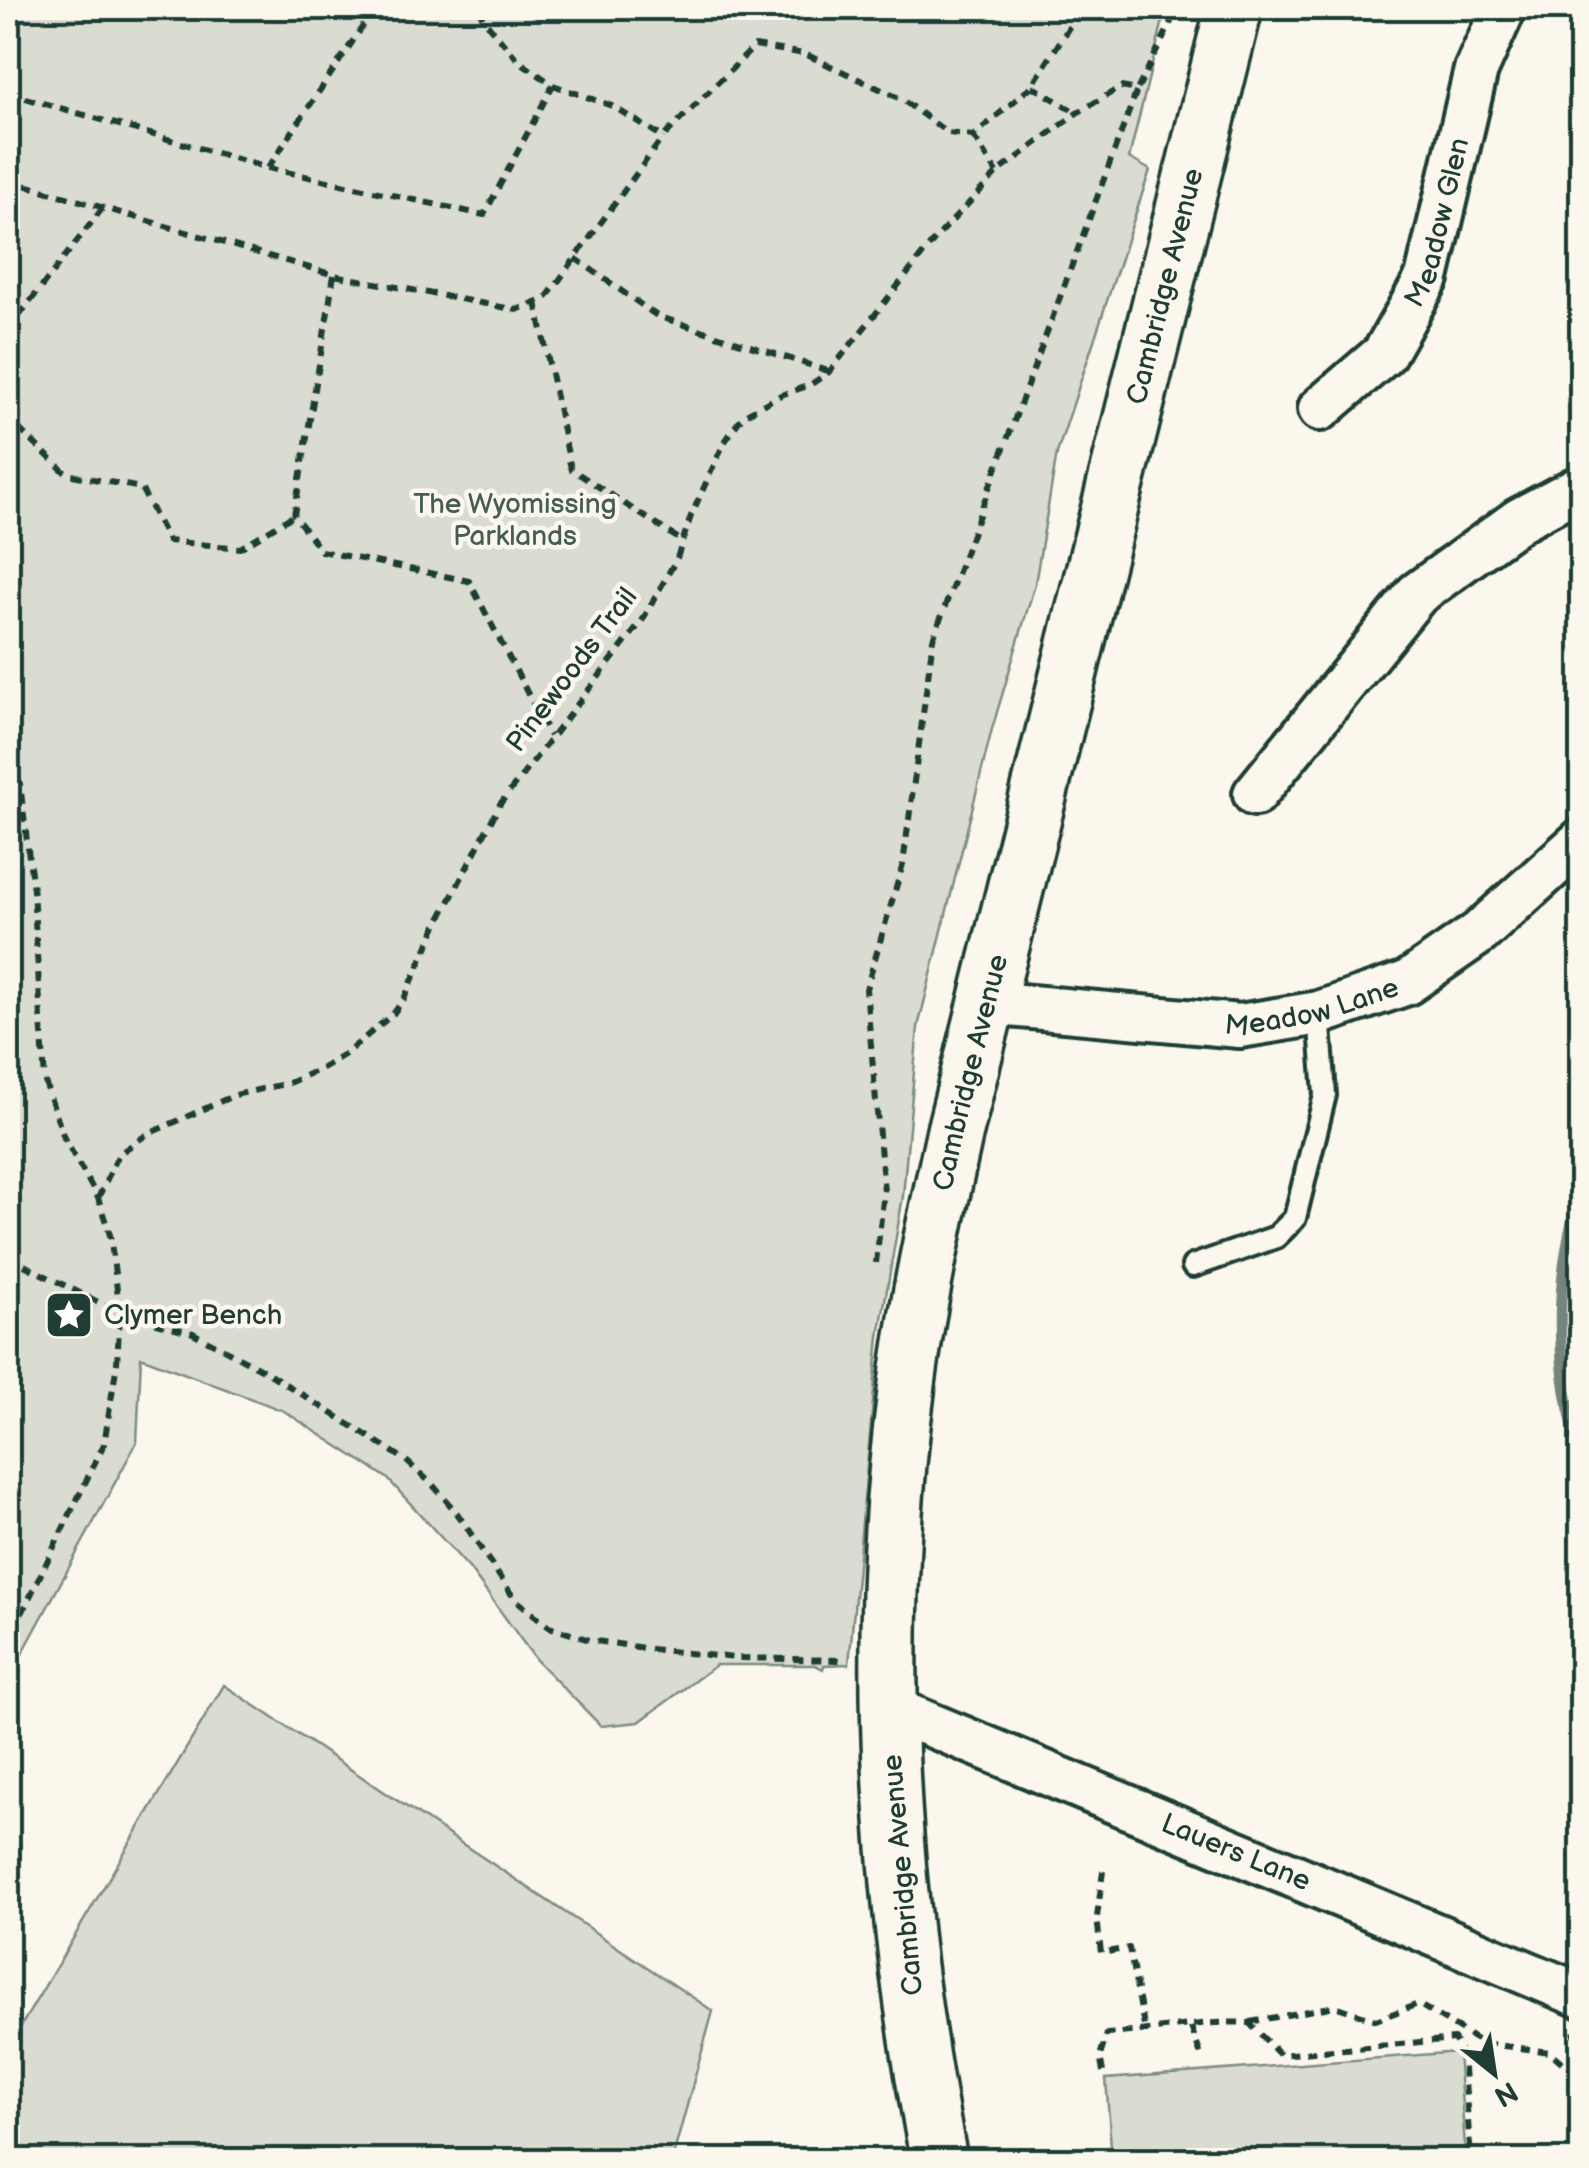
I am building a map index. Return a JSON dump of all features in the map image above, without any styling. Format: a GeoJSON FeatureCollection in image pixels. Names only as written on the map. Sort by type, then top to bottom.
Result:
{"type":"FeatureCollection","features":[{"type":"Feature","properties":{"kind":"street","name":"Cambridge Avenue"},"geometry":{"type":"LineString","coordinates":[[939,2160],[920,2062],[900,1897],[890,1708],[890,1628],[906,1391],[928,1257],[987,1003],[1234,8]]}},
{"type":"Feature","properties":{"kind":"street","name":"Meadow Glen"},"geometry":{"type":"LineString","coordinates":[[1320,409],[1384,354],[1427,278],[1476,70],[1504,8]]}},
{"type":"Feature","properties":{"kind":"street"},"geometry":{"type":"LineString","coordinates":[[1255,794],[1417,594],[1519,520],[1582,486]]}},
{"type":"Feature","properties":{"kind":"street","name":"Meadow Lane"},"geometry":{"type":"LineString","coordinates":[[987,1003],[1240,1026],[1318,1013],[1408,983],[1479,933],[1582,840]]}},
{"type":"Feature","properties":{"kind":"street","name":"Lauers Lane"},"geometry":{"type":"LineString","coordinates":[[890,1708],[1582,1996]]}},
{"type":"Feature","properties":{"kind":"lane"},"geometry":{"type":"LineString","coordinates":[[1193,1266],[1276,1237],[1295,1218],[1324,1095],[1318,1013]]}},
{"type":"Feature","properties":{"kind":"path"},"geometry":{"type":"LineString","coordinates":[[268,168],[375,8]]}},
{"type":"Feature","properties":{"kind":"path"},"geometry":{"type":"LineString","coordinates":[[479,8],[519,62],[553,85],[612,106],[662,137]]}},
{"type":"Feature","properties":{"kind":"path"},"geometry":{"type":"LineString","coordinates":[[8,180],[334,274],[517,310],[546,297],[662,137],[755,46],[806,54],[901,99],[948,133],[972,136],[1032,86],[1081,8]]}},
{"type":"Feature","properties":{"kind":"path"},"geometry":{"type":"LineString","coordinates":[[876,1268],[884,1191],[866,989],[903,864],[933,639],[1137,90],[1170,25],[1174,8]]}},
{"type":"Feature","properties":{"kind":"path"},"geometry":{"type":"LineString","coordinates":[[8,93],[268,168],[484,214],[553,85]]}},
{"type":"Feature","properties":{"kind":"path"},"geometry":{"type":"LineString","coordinates":[[1032,86],[1077,112]]}},
{"type":"Feature","properties":{"kind":"path","name":"Pinewoods Trail"},"geometry":{"type":"LineString","coordinates":[[98,1198],[120,1154],[146,1136],[235,1096],[290,1083],[322,1068],[344,1056],[393,1014],[500,804],[642,621],[677,558],[724,443],[744,414],[781,395],[810,386],[829,372],[936,238],[997,173],[1077,112],[1121,88],[1137,90]]}},
{"type":"Feature","properties":{"kind":"path"},"geometry":{"type":"LineString","coordinates":[[972,136],[997,173]]}},
{"type":"Feature","properties":{"kind":"path"},"geometry":{"type":"LineString","coordinates":[[8,330],[102,208]]}},
{"type":"Feature","properties":{"kind":"path"},"geometry":{"type":"LineString","coordinates":[[574,258],[658,316],[829,372]]}},
{"type":"Feature","properties":{"kind":"path"},"geometry":{"type":"LineString","coordinates":[[334,274],[294,515],[321,550],[469,581],[550,736]]}},
{"type":"Feature","properties":{"kind":"path"},"geometry":{"type":"LineString","coordinates":[[536,301],[571,470],[682,541]]}},
{"type":"Feature","properties":{"kind":"path"},"geometry":{"type":"LineString","coordinates":[[8,361],[17,367],[19,429],[67,474],[142,488],[168,541],[240,548],[294,515]]}},
{"type":"Feature","properties":{"kind":"path"},"geometry":{"type":"LineString","coordinates":[[8,761],[20,784],[31,873],[46,1082],[64,1138],[98,1198],[110,1235],[120,1313],[117,1363],[104,1444],[8,1642]]}},
{"type":"Feature","properties":{"kind":"path"},"geometry":{"type":"LineString","coordinates":[[8,1257],[120,1313],[208,1340],[266,1371],[404,1459],[457,1513],[514,1598],[549,1627],[590,1640],[651,1649],[735,1658],[846,1660]]}},
{"type":"Feature","properties":{"kind":"path"},"geometry":{"type":"LineString","coordinates":[[845,1679],[847,1641]]}},
{"type":"Feature","properties":{"kind":"path"},"geometry":{"type":"LineString","coordinates":[[1103,1872],[1096,1917],[1101,1953],[1129,1948],[1145,2032]]}},
{"type":"Feature","properties":{"kind":"path"},"geometry":{"type":"LineString","coordinates":[[1103,2072],[1100,2056],[1107,2034],[1190,2027],[1213,2021],[1249,2022],[1335,2006],[1376,2020],[1418,2004],[1482,2043],[1550,2052],[1582,2080]]}},
{"type":"Feature","properties":{"kind":"path"},"geometry":{"type":"LineString","coordinates":[[1249,2022],[1280,2054],[1454,2040],[1463,2056],[1471,2160]]}},
{"type":"Feature","properties":{"kind":"path"},"geometry":{"type":"LineString","coordinates":[[1190,2027],[1203,2061]]}},
{"type":"Feature","properties":{"kind":"green space","name":"The Wyomissing Parklands"},"geometry":{"type":"Polygon","coordinates":[[[8,8],[1166,8],[1129,158],[1150,170],[1057,453],[1035,584],[992,729],[918,1027],[903,1196],[879,1336],[849,1664],[824,1665],[823,1669],[815,1665],[716,1665],[639,1722],[601,1726],[536,1660],[469,1568],[387,1478],[284,1411],[141,1357],[137,1442],[8,1680],[8,8]]]}},
{"type":"Feature","properties":{"kind":"green space"},"geometry":{"type":"Polygon","coordinates":[[[224,1685],[713,2011],[672,2160],[8,2160],[8,2048],[224,1685]]]}},
{"type":"Feature","properties":{"kind":"green space"},"geometry":{"type":"Polygon","coordinates":[[[1458,2052],[1466,2160],[1112,2160],[1106,2079],[1458,2052]]]}},
{"type":"Feature","properties":{"kind":"waterway"},"geometry":{"type":"LineString","coordinates":[[1582,1185],[1566,1254],[1560,1322],[1566,1390],[1582,1459]]}},
{"type":"Feature","properties":{"kind":"place","name":"Clymer Bench"},"geometry":{"type":"Point","coordinates":[69,1315]}}]}
